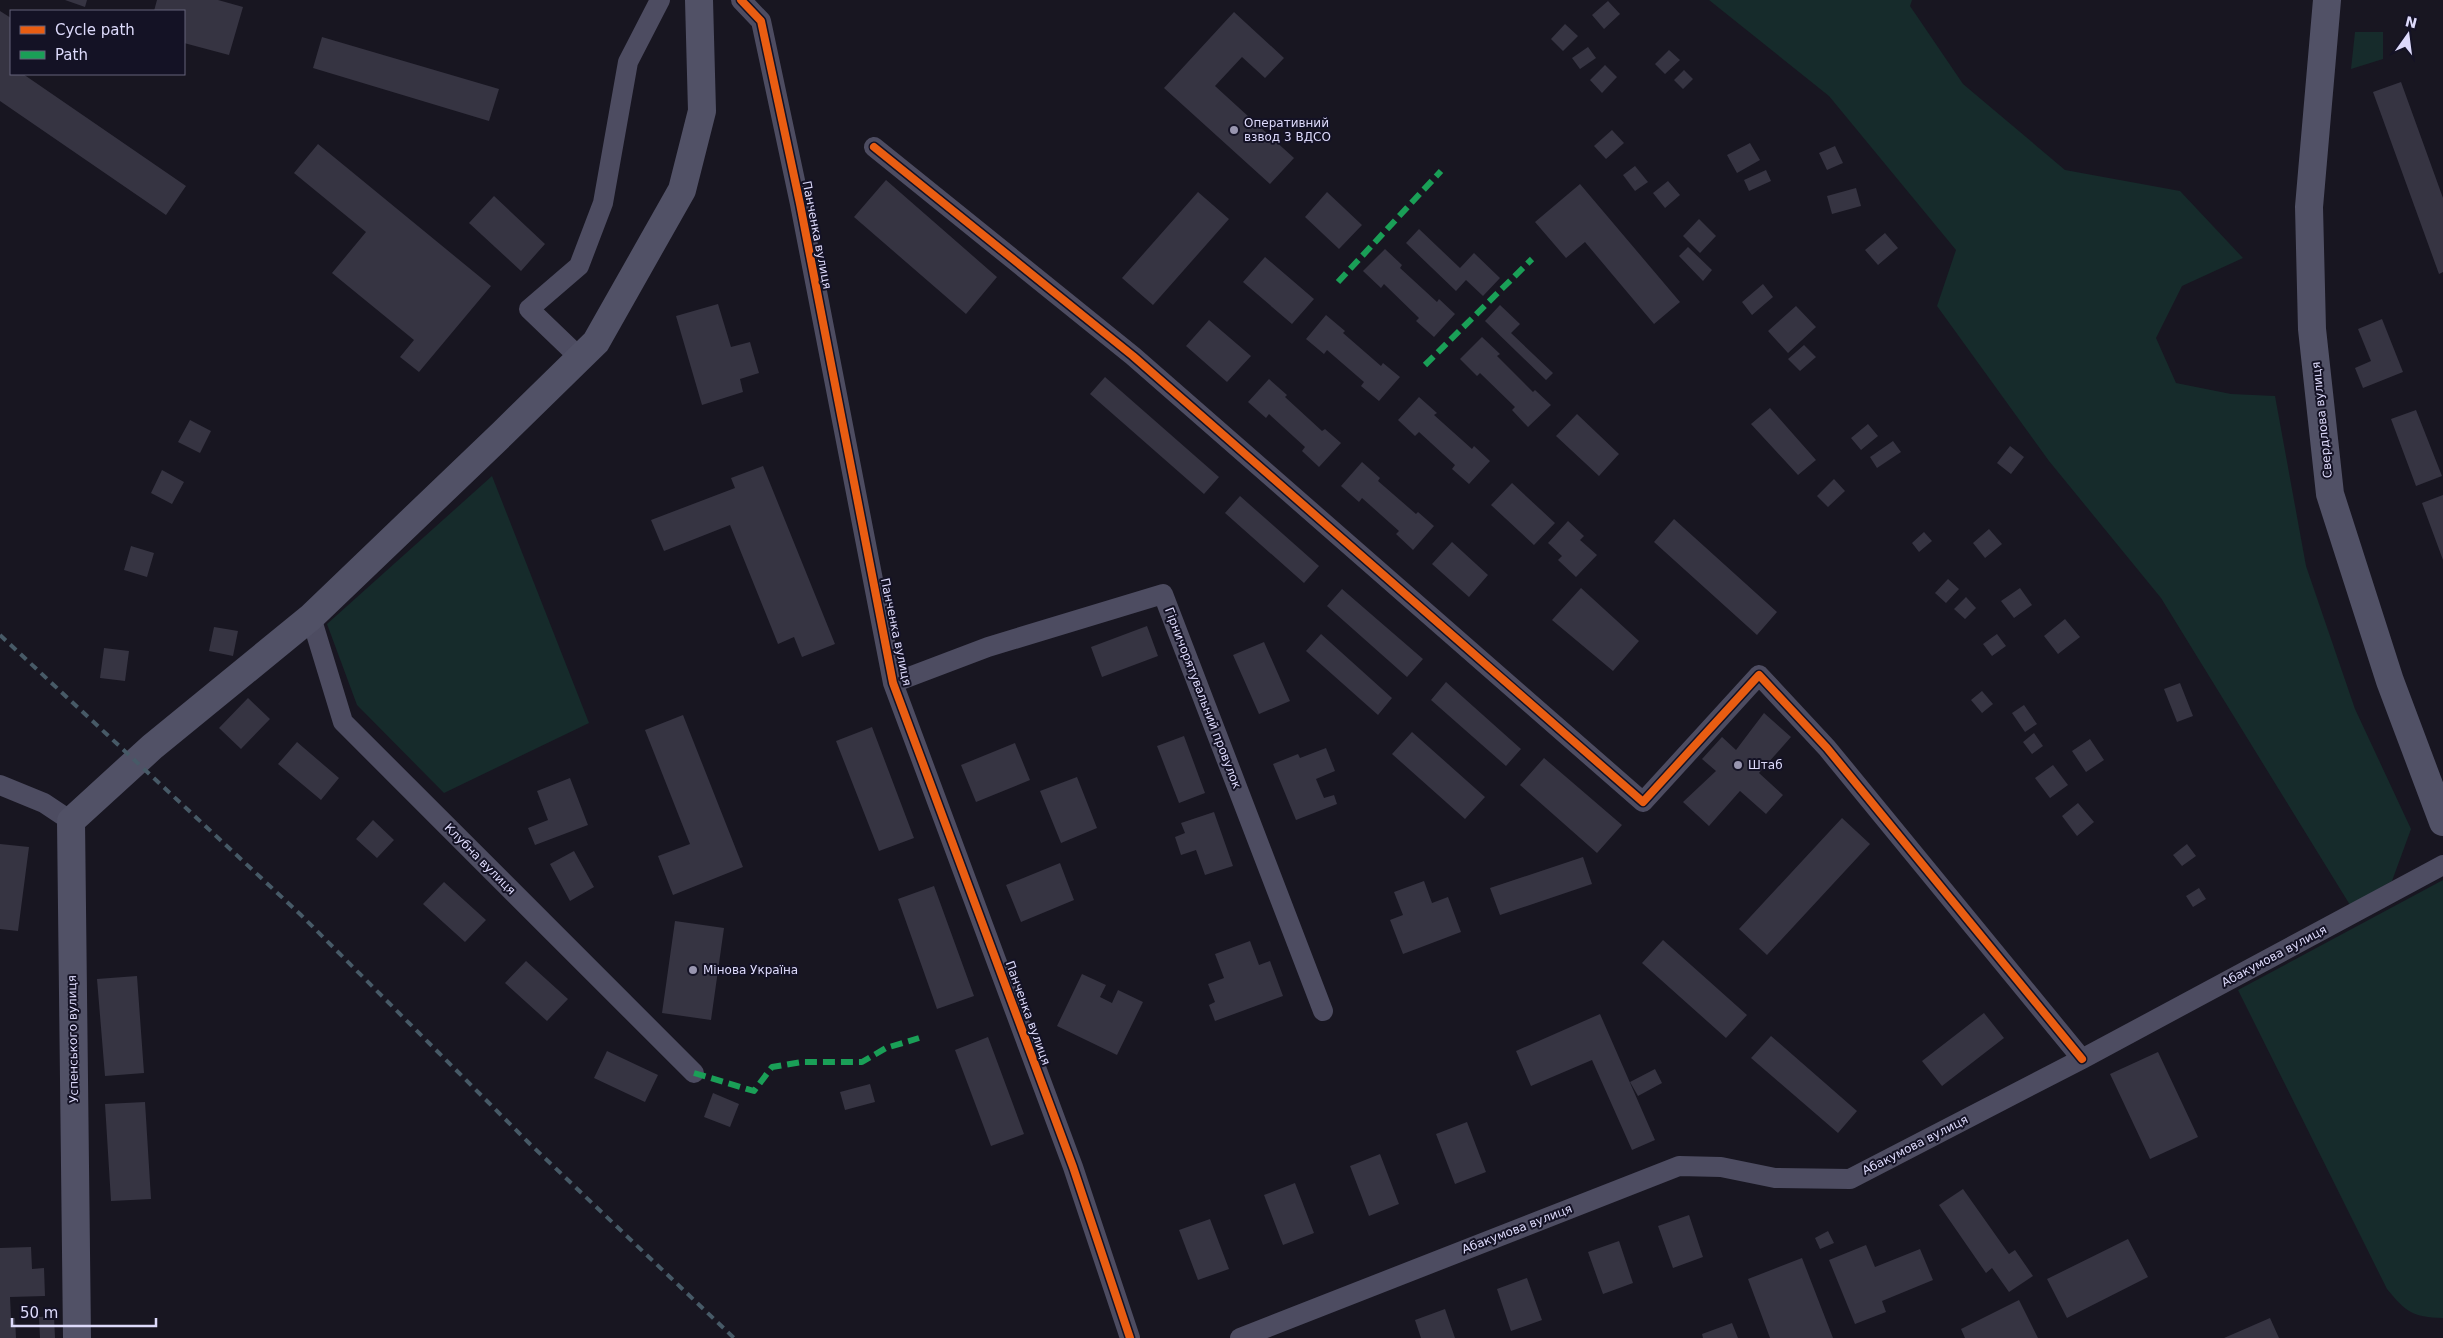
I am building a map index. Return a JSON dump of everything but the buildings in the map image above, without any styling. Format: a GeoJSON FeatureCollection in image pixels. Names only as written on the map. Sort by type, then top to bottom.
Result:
{"type":"FeatureCollection","features":[{"type":"Feature","properties":{"kind":"street"},"geometry":{"type":"LineString","coordinates":[[579,357],[529,309],[579,266],[603,203],[628,62],[660,0]]}},
{"type":"Feature","properties":{"kind":"street","name":"Панченка вулиця"},"geometry":{"type":"LineString","coordinates":[[741,0],[761,21],[800,204],[893,683],[1073,1167],[1130,1338]]}},
{"type":"Feature","properties":{"kind":"street","name":"Свердлова вулиця"},"geometry":{"type":"LineString","coordinates":[[2327,0],[2309,206],[2312,329],[2330,494],[2390,681],[2443,822]]}},
{"type":"Feature","properties":{"kind":"street"},"geometry":{"type":"LineString","coordinates":[[0,785],[44,803],[71,821],[152,747],[311,616],[503,434],[596,342],[682,190],[702,112],[700,13]]}},
{"type":"Feature","properties":{"kind":"street"},"geometry":{"type":"LineString","coordinates":[[874,147],[1133,356],[1643,802],[1759,675],[1827,748],[2082,1059]]}},
{"type":"Feature","properties":{"kind":"street","name":"Гірничорятувальний провулок"},"geometry":{"type":"LineString","coordinates":[[893,683],[988,647],[1163,594],[1323,1011]]}},
{"type":"Feature","properties":{"kind":"street","name":"Клубна вулиця"},"geometry":{"type":"LineString","coordinates":[[311,616],[343,722],[694,1073]]}},
{"type":"Feature","properties":{"kind":"street","name":"Успенського вулиця"},"geometry":{"type":"LineString","coordinates":[[71,821],[77,1338]]}},
{"type":"Feature","properties":{"kind":"street","name":"Абакумова вулиця"},"geometry":{"type":"LineString","coordinates":[[1240,1338],[1679,1166],[1721,1167],[1775,1178],[1850,1178],[2082,1059],[2443,865]]}},
{"type":"Feature","properties":{"kind":"green space"},"geometry":{"type":"Polygon","coordinates":[[[1709,0],[1912,0],[1910,6],[1963,84],[2065,170],[2180,191],[2243,258],[2182,286],[2156,338],[2176,383],[2231,394],[2275,396],[2306,566],[2355,709],[2411,829],[2392,881],[2350,905],[2161,598],[2049,461],[1937,306],[1956,250],[1829,96],[1709,0]]]}},
{"type":"Feature","properties":{"kind":"green space"},"geometry":{"type":"Polygon","coordinates":[[[2355,32],[2383,32],[2383,59],[2351,69],[2355,32]]]}},
{"type":"Feature","properties":{"kind":"green space"},"geometry":{"type":"Polygon","coordinates":[[[492,476],[589,723],[444,793],[357,705],[327,624],[492,476]]]}},
{"type":"Feature","properties":{"kind":"green space"},"geometry":{"type":"Polygon","coordinates":[[[2443,880],[2443,1318],[2410,1312],[2387,1289],[2238,990],[2443,880]]]}},
{"type":"Feature","properties":{"kind":"railway"},"geometry":{"type":"LineString","coordinates":[[0,635],[301,915],[530,1144],[734,1338]]}},
{"type":"Feature","properties":{"kind":"marked path"},"geometry":{"type":"LineString","coordinates":[[1338,282],[1441,171]]}},
{"type":"Feature","properties":{"kind":"marked path"},"geometry":{"type":"LineString","coordinates":[[1425,365],[1532,259]]}},
{"type":"Feature","properties":{"kind":"marked path"},"geometry":{"type":"LineString","coordinates":[[694,1073],[754,1091],[772,1067],[802,1062],[862,1062],[886,1048],[919,1038]]}},
{"type":"Feature","properties":{"kind":"cycle path"},"geometry":{"type":"LineString","coordinates":[[741,0],[761,21],[800,204],[893,683],[1073,1167],[1130,1338]]}},
{"type":"Feature","properties":{"kind":"cycle path"},"geometry":{"type":"LineString","coordinates":[[874,147],[1133,356],[1643,802],[1759,675],[1827,748],[2082,1059]]}},
{"type":"Feature","properties":{"kind":"place","name":"Оперативний взвод 3 ВДСО"},"geometry":{"type":"Point","coordinates":[1234,130]}},
{"type":"Feature","properties":{"kind":"place","name":"Штаб"},"geometry":{"type":"Point","coordinates":[1738,765]}},
{"type":"Feature","properties":{"kind":"place","name":"Мінова Україна"},"geometry":{"type":"Point","coordinates":[693,970]}}]}
